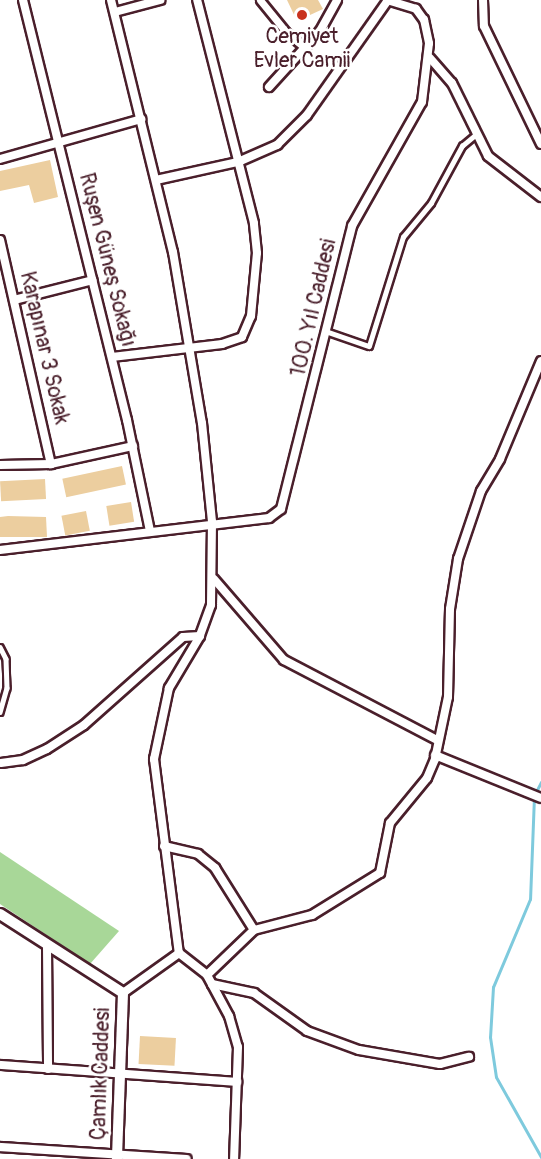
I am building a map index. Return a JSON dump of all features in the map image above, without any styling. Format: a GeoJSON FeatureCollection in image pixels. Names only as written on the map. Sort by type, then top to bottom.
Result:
{"type":"FeatureCollection","features":[{"type":"Feature","properties":{"kind":"street","name":"Ruşen Güneş Sokağı"},"geometry":{"type":"LineString","coordinates":[[22,0],[112,357],[150,531]]}},
{"type":"Feature","properties":{"kind":"street"},"geometry":{"type":"LineString","coordinates":[[111,0],[156,180],[189,349],[212,522],[214,579],[200,636],[170,688],[156,734],[154,759],[179,953],[207,975],[238,1047],[234,1159]]}},
{"type":"Feature","properties":{"kind":"street"},"geometry":{"type":"LineString","coordinates":[[115,12],[160,0]]}},
{"type":"Feature","properties":{"kind":"street"},"geometry":{"type":"LineString","coordinates":[[112,357],[189,349],[242,337],[252,316],[257,253],[238,162],[197,0]]}},
{"type":"Feature","properties":{"kind":"street"},"geometry":{"type":"LineString","coordinates":[[260,0],[286,32],[306,49]]}},
{"type":"Feature","properties":{"kind":"street"},"geometry":{"type":"LineString","coordinates":[[269,87],[306,49],[337,0]]}},
{"type":"Feature","properties":{"kind":"street"},"geometry":{"type":"LineString","coordinates":[[156,180],[238,162],[277,145],[307,115],[388,0],[417,4],[424,20],[430,58],[452,83],[474,136],[488,156],[540,194]]}},
{"type":"Feature","properties":{"kind":"street"},"geometry":{"type":"LineString","coordinates":[[483,0],[484,26],[541,144]]}},
{"type":"Feature","properties":{"kind":"street","name":"100. Yıl Caddesi"},"geometry":{"type":"LineString","coordinates":[[0,550],[212,522],[268,518],[281,509],[328,332],[352,226],[422,102],[430,58]]}},
{"type":"Feature","properties":{"kind":"street"},"geometry":{"type":"LineString","coordinates":[[0,159],[141,119]]}},
{"type":"Feature","properties":{"kind":"street","name":"Karapınar 3 Sokak"},"geometry":{"type":"LineString","coordinates":[[0,240],[51,464]]}},
{"type":"Feature","properties":{"kind":"street"},"geometry":{"type":"LineString","coordinates":[[14,300],[93,280]]}},
{"type":"Feature","properties":{"kind":"street"},"geometry":{"type":"LineString","coordinates":[[207,975],[254,930],[312,915],[380,873],[390,823],[427,778],[435,755],[448,697],[450,609],[458,559],[481,491],[500,459],[541,361]]}},
{"type":"Feature","properties":{"kind":"street"},"geometry":{"type":"LineString","coordinates":[[0,465],[51,464],[133,446]]}},
{"type":"Feature","properties":{"kind":"street"},"geometry":{"type":"LineString","coordinates":[[214,579],[284,660],[437,740]]}},
{"type":"Feature","properties":{"kind":"street"},"geometry":{"type":"LineString","coordinates":[[1,762],[23,760],[47,749],[84,725],[183,637],[200,636]]}},
{"type":"Feature","properties":{"kind":"street"},"geometry":{"type":"LineString","coordinates":[[435,755],[523,794],[541,798]]}},
{"type":"Feature","properties":{"kind":"street"},"geometry":{"type":"LineString","coordinates":[[164,846],[198,854],[215,868],[254,930]]}},
{"type":"Feature","properties":{"kind":"street","name":"Çamlık Caddesi"},"geometry":{"type":"LineString","coordinates":[[0,914],[47,947],[123,993],[122,1075],[117,1156]]}},
{"type":"Feature","properties":{"kind":"street"},"geometry":{"type":"LineString","coordinates":[[47,947],[48,1069]]}},
{"type":"Feature","properties":{"kind":"street"},"geometry":{"type":"LineString","coordinates":[[123,993],[179,953]]}},
{"type":"Feature","properties":{"kind":"street"},"geometry":{"type":"LineString","coordinates":[[212,984],[254,993],[307,1031],[359,1050],[440,1064],[469,1057]]}},
{"type":"Feature","properties":{"kind":"street"},"geometry":{"type":"LineString","coordinates":[[0,1065],[237,1082]]}},
{"type":"Feature","properties":{"kind":"street"},"geometry":{"type":"LineString","coordinates":[[0,1147],[187,1159]]}},
{"type":"Feature","properties":{"kind":"lane"},"geometry":{"type":"LineString","coordinates":[[328,332],[369,346],[403,237],[431,203],[462,146],[474,136]]}},
{"type":"Feature","properties":{"kind":"lane"},"geometry":{"type":"LineString","coordinates":[[0,647],[6,659],[7,688],[0,712]]}},
{"type":"Feature","properties":{"kind":"green space"},"geometry":{"type":"Polygon","coordinates":[[[0,852],[119,931],[90,964],[0,904],[0,852]]]}},
{"type":"Feature","properties":{"kind":"building","name":"Cemiyet Evler Camii"},"geometry":{"type":"Polygon","coordinates":[[[287,0],[318,0],[323,9],[297,21],[287,0]]]}},
{"type":"Feature","properties":{"kind":"building"},"geometry":{"type":"Polygon","coordinates":[[[50,160],[58,197],[34,203],[29,185],[0,191],[0,171],[50,160]]]}},
{"type":"Feature","properties":{"kind":"building"},"geometry":{"type":"Polygon","coordinates":[[[122,466],[126,485],[66,497],[62,479],[122,466]]]}},
{"type":"Feature","properties":{"kind":"building"},"geometry":{"type":"Polygon","coordinates":[[[45,479],[46,499],[1,501],[0,481],[45,479]]]}},
{"type":"Feature","properties":{"kind":"building"},"geometry":{"type":"Polygon","coordinates":[[[131,502],[134,522],[109,526],[106,506],[131,502]]]}},
{"type":"Feature","properties":{"kind":"building"},"geometry":{"type":"Polygon","coordinates":[[[86,511],[90,531],[65,535],[61,516],[86,511]]]}},
{"type":"Feature","properties":{"kind":"building"},"geometry":{"type":"Polygon","coordinates":[[[0,517],[46,517],[47,537],[0,537],[0,517]]]}},
{"type":"Feature","properties":{"kind":"building"},"geometry":{"type":"Polygon","coordinates":[[[140,1036],[176,1038],[174,1066],[139,1064],[140,1036]]]}},
{"type":"Feature","properties":{"kind":"waterway"},"geometry":{"type":"LineString","coordinates":[[541,782],[534,796],[530,899],[493,987],[490,1037],[496,1077],[541,1157]]}},
{"type":"Feature","properties":{"kind":"place","name":"Cemiyet Evler Camii"},"geometry":{"type":"Point","coordinates":[302,15]}}]}
